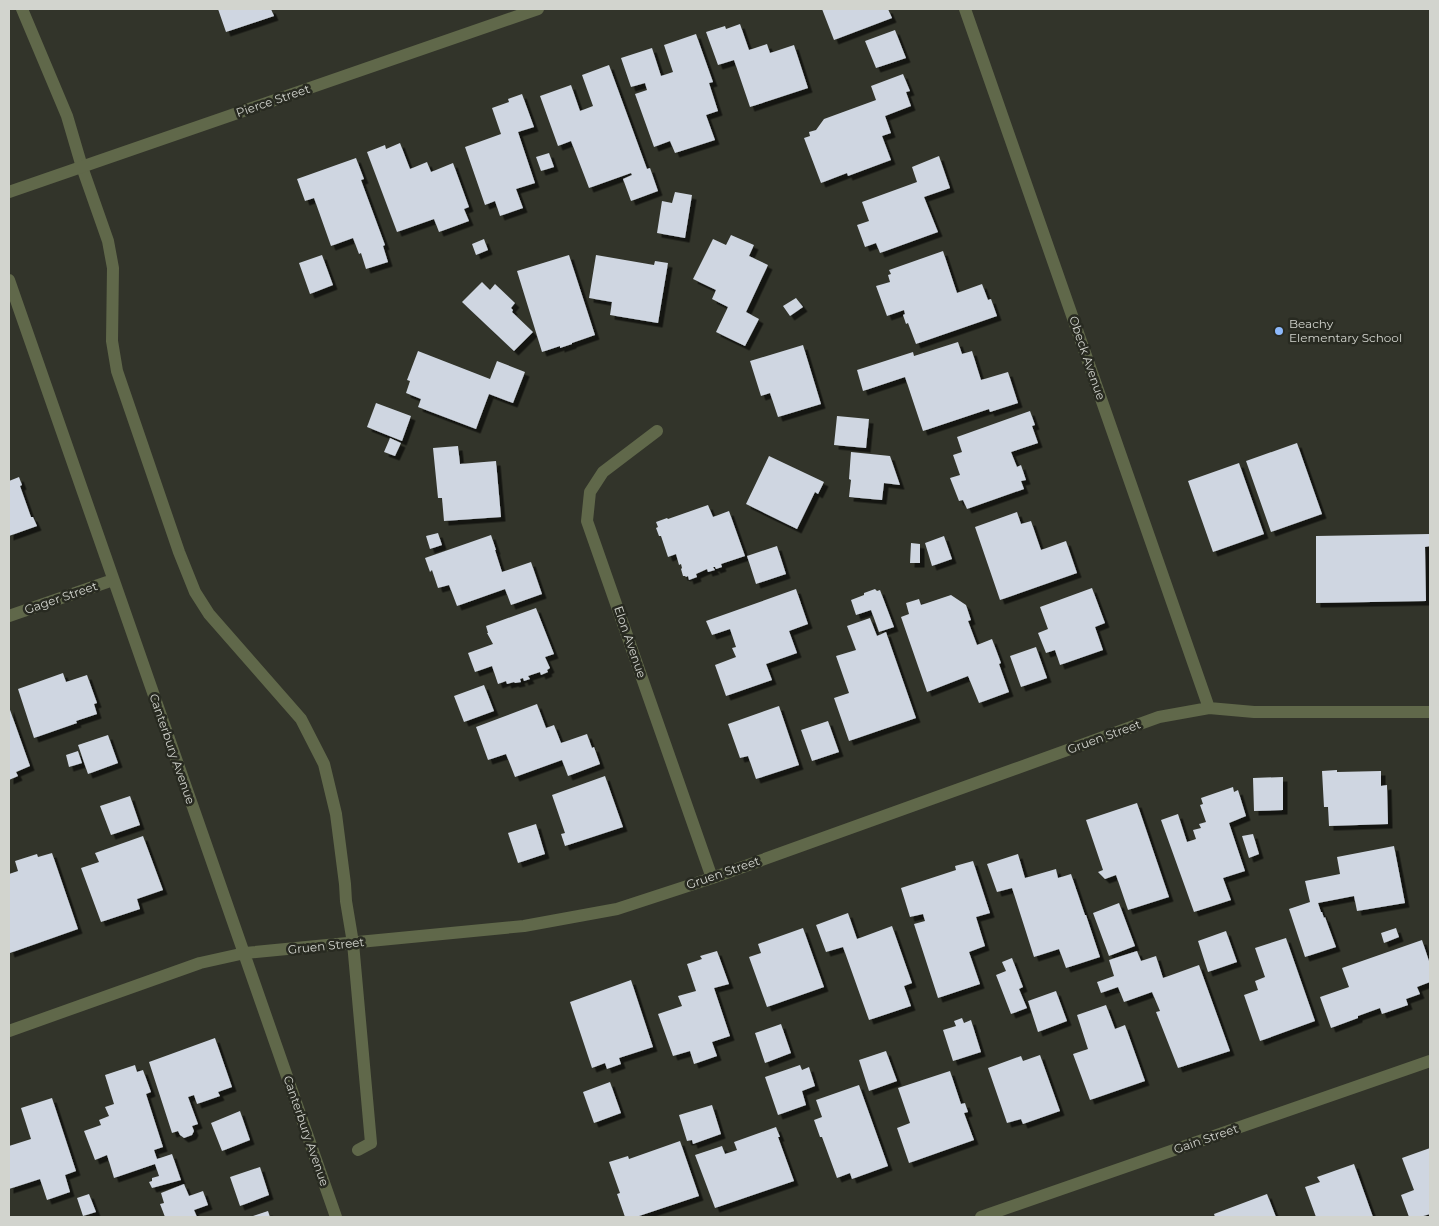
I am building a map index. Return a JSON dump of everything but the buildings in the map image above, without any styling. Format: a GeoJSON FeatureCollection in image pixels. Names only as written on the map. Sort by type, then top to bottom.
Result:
{"type":"FeatureCollection","features":[{"type":"Feature","properties":{"kind":"street"},"geometry":{"type":"LineString","coordinates":[[22,9],[67,116],[82,167],[108,241],[113,268],[112,341],[117,371],[179,552],[195,592],[209,614],[300,719],[324,764],[336,814],[353,943],[371,1143],[358,1150]]}},
{"type":"Feature","properties":{"kind":"street","name":"Pierce Street"},"geometry":{"type":"LineString","coordinates":[[9,192],[538,9]]}},
{"type":"Feature","properties":{"kind":"street","name":"Obeck Avenue"},"geometry":{"type":"LineString","coordinates":[[965,9],[1209,708]]}},
{"type":"Feature","properties":{"kind":"street","name":"Canterbury Avenue"},"geometry":{"type":"LineString","coordinates":[[9,280],[336,1217]]}},
{"type":"Feature","properties":{"kind":"street","name":"Elon Avenue"},"geometry":{"type":"LineString","coordinates":[[657,431],[603,472],[590,492],[587,520],[712,878]]}},
{"type":"Feature","properties":{"kind":"street","name":"Gager Street"},"geometry":{"type":"LineString","coordinates":[[9,616],[113,580]]}},
{"type":"Feature","properties":{"kind":"street","name":"Gruen Street"},"geometry":{"type":"LineString","coordinates":[[9,1031],[200,964],[245,953],[524,926],[617,909],[712,878],[1159,717],[1209,708],[1254,712],[1430,712]]}},
{"type":"Feature","properties":{"kind":"street","name":"Gain Street"},"geometry":{"type":"LineString","coordinates":[[982,1217],[1430,1061]]}},
{"type":"Feature","properties":{"kind":"place","name":"Beachy Elementary School"},"geometry":{"type":"Point","coordinates":[1279,331]}}]}
